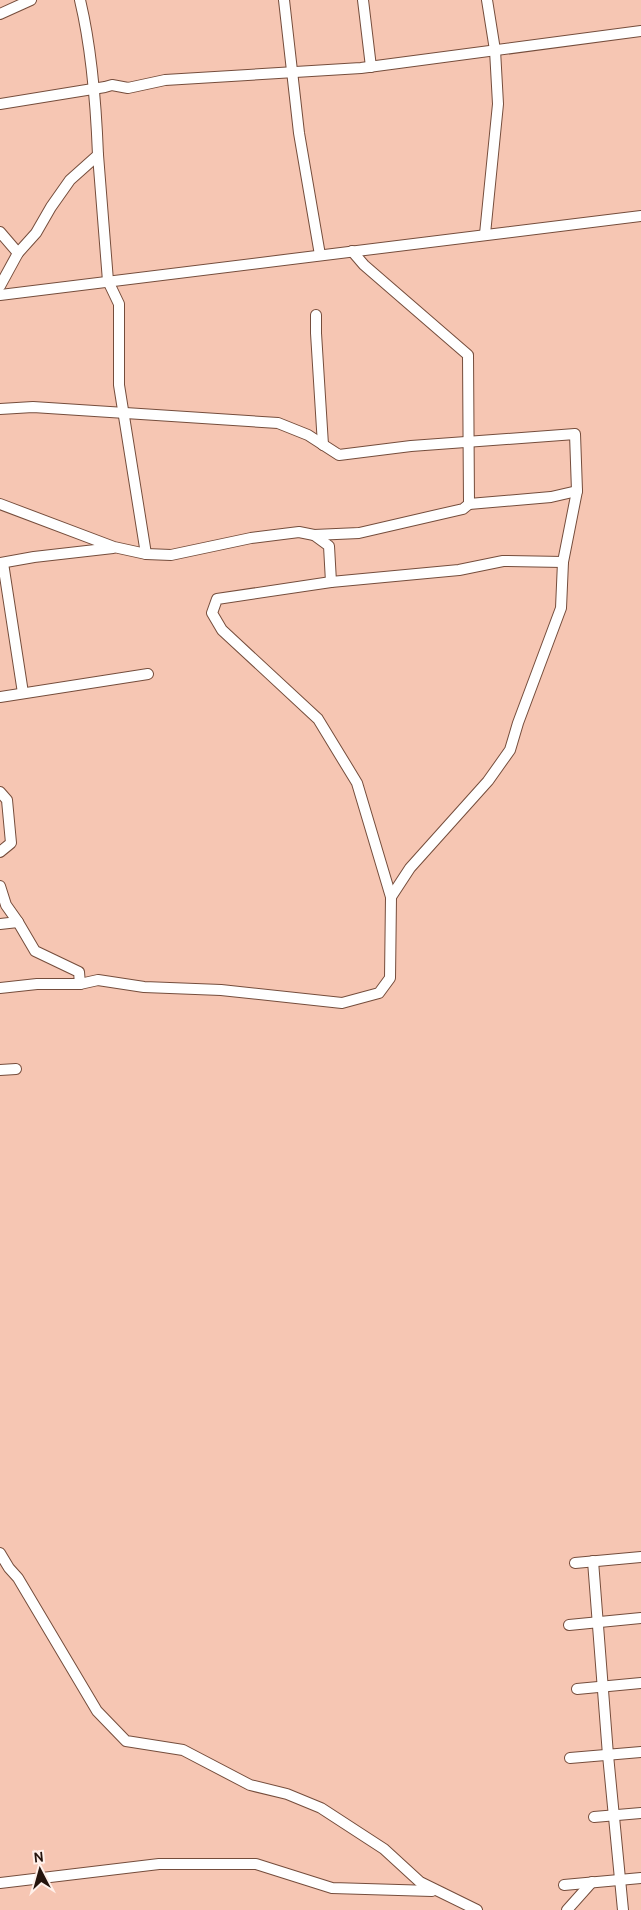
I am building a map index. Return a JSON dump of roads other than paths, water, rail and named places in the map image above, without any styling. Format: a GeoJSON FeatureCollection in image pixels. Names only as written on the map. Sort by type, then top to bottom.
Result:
{"type":"FeatureCollection","features":[{"type":"Feature","properties":{"kind":"street"},"geometry":{"type":"LineString","coordinates":[[0,14],[31,0]]}},
{"type":"Feature","properties":{"kind":"street"},"geometry":{"type":"LineString","coordinates":[[80,0],[85,23],[93,89],[108,281],[119,304],[119,385],[146,554]]}},
{"type":"Feature","properties":{"kind":"street"},"geometry":{"type":"LineString","coordinates":[[284,0],[299,132],[320,254]]}},
{"type":"Feature","properties":{"kind":"street"},"geometry":{"type":"LineString","coordinates":[[363,0],[371,67]]}},
{"type":"Feature","properties":{"kind":"street"},"geometry":{"type":"LineString","coordinates":[[485,234],[498,104],[495,50],[487,0]]}},
{"type":"Feature","properties":{"kind":"street"},"geometry":{"type":"LineString","coordinates":[[0,104],[93,89],[112,84],[128,88],[165,80],[371,67],[641,32]]}},
{"type":"Feature","properties":{"kind":"street"},"geometry":{"type":"LineString","coordinates":[[0,286],[18,253],[36,232],[50,207],[70,180],[98,155]]}},
{"type":"Feature","properties":{"kind":"street"},"geometry":{"type":"LineString","coordinates":[[0,295],[320,254],[641,216]]}},
{"type":"Feature","properties":{"kind":"street"},"geometry":{"type":"LineString","coordinates":[[0,232],[18,253]]}},
{"type":"Feature","properties":{"kind":"street"},"geometry":{"type":"LineString","coordinates":[[352,251],[364,265],[468,355],[469,504]]}},
{"type":"Feature","properties":{"kind":"street"},"geometry":{"type":"LineString","coordinates":[[316,315],[323,444]]}},
{"type":"Feature","properties":{"kind":"street"},"geometry":{"type":"LineString","coordinates":[[0,409],[33,407],[278,423],[308,435],[339,455],[411,446],[575,434],[577,491],[563,562],[561,608],[518,723],[510,750],[488,781],[410,868],[392,897]]}},
{"type":"Feature","properties":{"kind":"street"},"geometry":{"type":"LineString","coordinates":[[0,504],[114,547],[146,554],[172,555],[251,538],[299,532],[314,534],[359,533],[463,509],[469,504],[551,497],[577,491]]}},
{"type":"Feature","properties":{"kind":"street"},"geometry":{"type":"LineString","coordinates":[[314,534],[329,546],[331,582]]}},
{"type":"Feature","properties":{"kind":"street"},"geometry":{"type":"LineString","coordinates":[[23,693],[1,563],[114,547]]}},
{"type":"Feature","properties":{"kind":"street"},"geometry":{"type":"LineString","coordinates":[[0,988],[37,984],[80,984],[98,980],[144,987],[221,990],[342,1003],[379,993],[390,978],[392,897],[357,783],[318,719],[222,630],[212,613],[217,599],[331,582],[458,570],[503,561],[563,562]]}},
{"type":"Feature","properties":{"kind":"street"},"geometry":{"type":"LineString","coordinates":[[0,697],[148,674]]}},
{"type":"Feature","properties":{"kind":"street"},"geometry":{"type":"LineString","coordinates":[[0,792],[7,800],[10,843],[0,852]]}},
{"type":"Feature","properties":{"kind":"street"},"geometry":{"type":"LineString","coordinates":[[0,886],[6,905],[35,950],[79,972],[80,984]]}},
{"type":"Feature","properties":{"kind":"street"},"geometry":{"type":"LineString","coordinates":[[0,924],[18,922]]}},
{"type":"Feature","properties":{"kind":"street"},"geometry":{"type":"LineString","coordinates":[[0,1070],[16,1069]]}},
{"type":"Feature","properties":{"kind":"street"},"geometry":{"type":"LineString","coordinates":[[0,1553],[18,1578],[97,1711],[126,1741],[183,1750],[250,1786],[287,1794],[321,1808],[384,1850],[420,1882],[477,1910]]}},
{"type":"Feature","properties":{"kind":"street"},"geometry":{"type":"LineString","coordinates":[[575,1563],[641,1557]]}},
{"type":"Feature","properties":{"kind":"street"},"geometry":{"type":"LineString","coordinates":[[593,1561],[613,1816],[623,1910]]}},
{"type":"Feature","properties":{"kind":"street"},"geometry":{"type":"LineString","coordinates":[[570,1625],[641,1618]]}},
{"type":"Feature","properties":{"kind":"street"},"geometry":{"type":"LineString","coordinates":[[576,1689],[641,1683]]}},
{"type":"Feature","properties":{"kind":"street"},"geometry":{"type":"LineString","coordinates":[[570,1758],[641,1752]]}},
{"type":"Feature","properties":{"kind":"street"},"geometry":{"type":"LineString","coordinates":[[594,1817],[641,1813]]}},
{"type":"Feature","properties":{"kind":"street"},"geometry":{"type":"LineString","coordinates":[[0,1883],[159,1864],[256,1864],[332,1888],[437,1891]]}},
{"type":"Feature","properties":{"kind":"street"},"geometry":{"type":"LineString","coordinates":[[564,1885],[641,1878]]}},
{"type":"Feature","properties":{"kind":"street"},"geometry":{"type":"LineString","coordinates":[[567,1910],[592,1882]]}}]}
